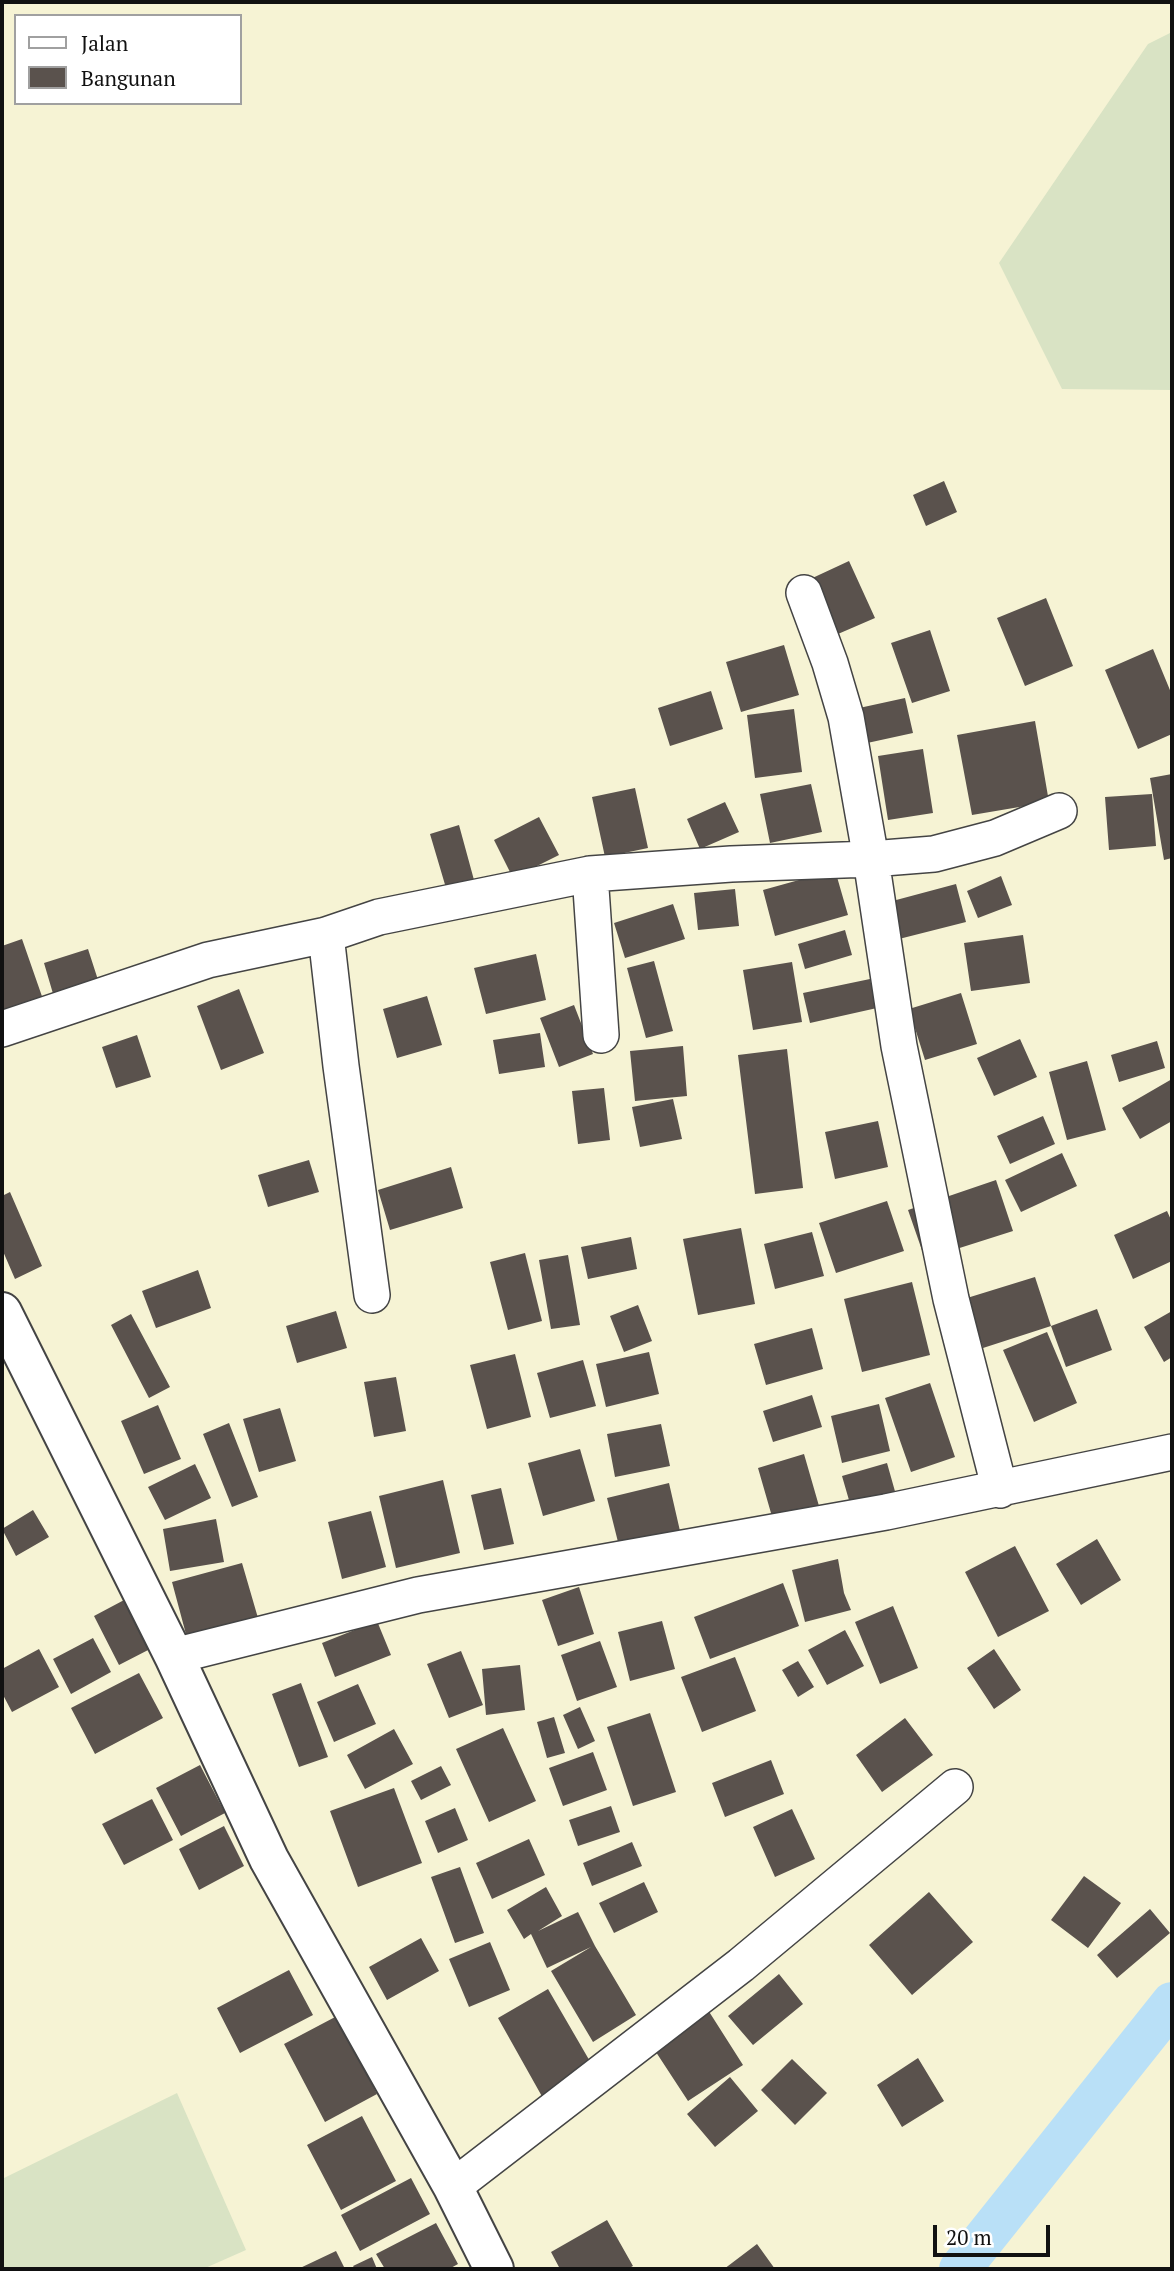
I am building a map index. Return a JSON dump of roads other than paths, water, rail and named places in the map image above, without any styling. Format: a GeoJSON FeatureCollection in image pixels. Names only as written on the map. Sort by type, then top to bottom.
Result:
{"type":"FeatureCollection","features":[{"type":"Feature","properties":{"kind":"street"},"geometry":{"type":"LineString","coordinates":[[804,593],[846,716],[899,1046],[948,1285],[1000,1489]]}},
{"type":"Feature","properties":{"kind":"street"},"geometry":{"type":"LineString","coordinates":[[2,1029],[208,960],[326,935],[379,917],[590,874],[934,854],[995,838],[1059,811]]}},
{"type":"Feature","properties":{"kind":"street"},"geometry":{"type":"LineString","coordinates":[[590,874],[601,1035]]}},
{"type":"Feature","properties":{"kind":"street"},"geometry":{"type":"LineString","coordinates":[[326,935],[372,1295]]}},
{"type":"Feature","properties":{"kind":"street"},"geometry":{"type":"LineString","coordinates":[[2,1312],[174,1656],[269,1858],[453,2187],[494,2269]]}},
{"type":"Feature","properties":{"kind":"street"},"geometry":{"type":"LineString","coordinates":[[174,1656],[418,1595],[726,1542],[1000,1489],[1172,1452]]}},
{"type":"Feature","properties":{"kind":"street"},"geometry":{"type":"LineString","coordinates":[[453,2187],[741,1965],[956,1787]]}},
{"type":"Feature","properties":{"kind":"waterway"},"geometry":{"type":"LineString","coordinates":[[960,2269],[1172,2003]]}}]}
